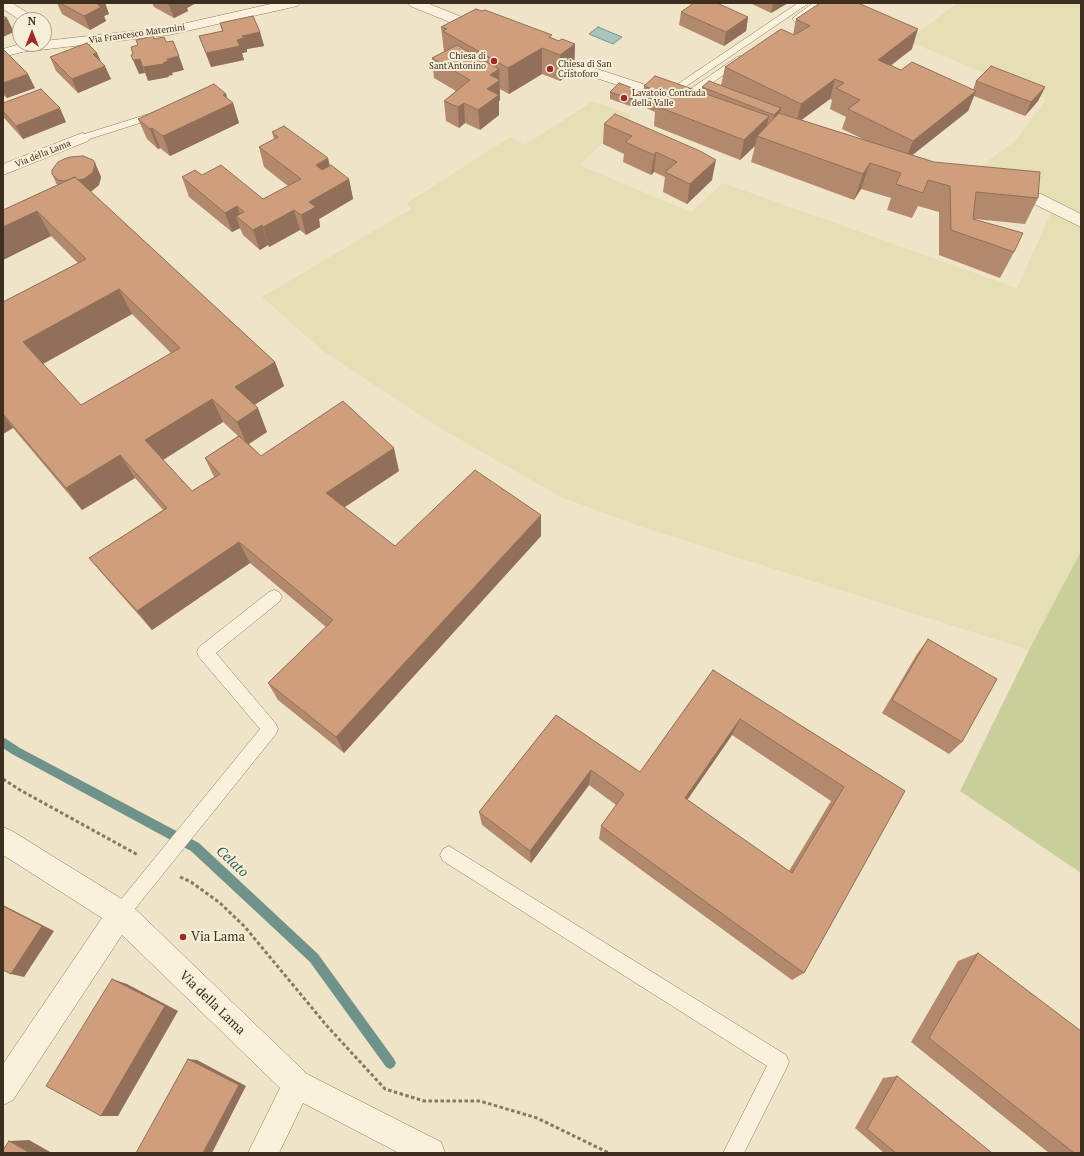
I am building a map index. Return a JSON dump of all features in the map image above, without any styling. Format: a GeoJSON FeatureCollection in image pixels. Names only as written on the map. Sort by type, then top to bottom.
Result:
{"type":"FeatureCollection","features":[{"type":"Feature","properties":{"kind":"street"},"geometry":{"type":"LineString","coordinates":[[3,3],[17,12]]}},
{"type":"Feature","properties":{"kind":"street","name":"Via Francesco Maternini"},"geometry":{"type":"LineString","coordinates":[[3,52],[21,48],[169,31],[293,3]]}},
{"type":"Feature","properties":{"kind":"street"},"geometry":{"type":"LineString","coordinates":[[415,3],[500,37]]}},
{"type":"Feature","properties":{"kind":"street"},"geometry":{"type":"LineString","coordinates":[[52,35],[64,43]]}},
{"type":"Feature","properties":{"kind":"street"},"geometry":{"type":"LineString","coordinates":[[535,50],[592,72],[695,106]]}},
{"type":"Feature","properties":{"kind":"street","name":"Via della Lama"},"geometry":{"type":"LineString","coordinates":[[3,170],[82,138]]}},
{"type":"Feature","properties":{"kind":"street"},"geometry":{"type":"LineString","coordinates":[[994,190],[1019,193],[1035,198],[1081,221]]}},
{"type":"Feature","properties":{"kind":"street","name":"Via della Lama"},"geometry":{"type":"LineString","coordinates":[[3,840],[120,914],[297,1084],[430,1153]]}},
{"type":"Feature","properties":{"kind":"street"},"geometry":{"type":"LineString","coordinates":[[3,1090],[120,914]]}},
{"type":"Feature","properties":{"kind":"street"},"geometry":{"type":"LineString","coordinates":[[263,1153],[297,1084]]}},
{"type":"Feature","properties":{"kind":"lane"},"geometry":{"type":"LineString","coordinates":[[665,96],[804,3]]}},
{"type":"Feature","properties":{"kind":"lane"},"geometry":{"type":"LineString","coordinates":[[765,41],[816,5]]}},
{"type":"Feature","properties":{"kind":"lane"},"geometry":{"type":"LineString","coordinates":[[680,101],[746,54]]}},
{"type":"Feature","properties":{"kind":"lane"},"geometry":{"type":"LineString","coordinates":[[82,138],[155,116]]}},
{"type":"Feature","properties":{"kind":"lane"},"geometry":{"type":"LineString","coordinates":[[120,914],[270,729],[205,652],[274,597]]}},
{"type":"Feature","properties":{"kind":"lane"},"geometry":{"type":"LineString","coordinates":[[449,855],[779,1062],[733,1153]]}},
{"type":"Feature","properties":{"kind":"path"},"geometry":{"type":"LineString","coordinates":[[3,779],[47,804],[162,861],[220,903],[245,927],[326,1026],[385,1089],[424,1101],[480,1100],[537,1118],[609,1153]]}},
{"type":"Feature","properties":{"kind":"shaded area"},"geometry":{"type":"Polygon","coordinates":[[[957,3],[1081,3],[1081,213],[975,172],[1015,141],[1046,99],[908,41],[957,3]]]}},
{"type":"Feature","properties":{"kind":"shaded area"},"geometry":{"type":"Polygon","coordinates":[[[593,101],[632,115],[579,165],[691,212],[723,183],[1017,288],[1051,213],[1081,227],[1081,551],[1029,650],[639,526],[561,497],[438,427],[323,351],[262,297],[411,209],[407,203],[510,137],[525,145],[593,101]]]}},
{"type":"Feature","properties":{"kind":"green space"},"geometry":{"type":"Polygon","coordinates":[[[1081,551],[1081,873],[960,791],[1029,650],[1081,551]]]}},
{"type":"Feature","properties":{"kind":"water"},"geometry":{"type":"Polygon","coordinates":[[[598,27],[622,37],[613,44],[589,34],[598,27]]]}},
{"type":"Feature","properties":{"kind":"building"},"geometry":{"type":"Polygon","coordinates":[[[60,3],[98,3],[97,4],[101,7],[84,16],[60,3]]]}},
{"type":"Feature","properties":{"kind":"building"},"geometry":{"type":"Polygon","coordinates":[[[694,3],[717,3],[748,17],[726,32],[681,12],[694,3]]]}},
{"type":"Feature","properties":{"kind":"building"},"geometry":{"type":"Polygon","coordinates":[[[820,3],[858,3],[918,29],[878,60],[901,70],[912,62],[976,91],[913,141],[848,109],[860,100],[836,88],[844,83],[835,79],[801,104],[725,67],[781,29],[794,35],[810,26],[796,19],[820,3]]]}},
{"type":"Feature","properties":{"kind":"building"},"geometry":{"type":"Polygon","coordinates":[[[476,9],[482,11],[485,10],[552,35],[549,37],[559,41],[562,39],[575,44],[560,55],[542,48],[508,68],[443,31],[447,29],[441,27],[476,9]]]}},
{"type":"Feature","properties":{"kind":"building"},"geometry":{"type":"Polygon","coordinates":[[[253,16],[260,32],[242,36],[244,38],[237,40],[240,46],[206,53],[199,36],[223,31],[220,23],[253,16]]]}},
{"type":"Feature","properties":{"kind":"building"},"geometry":{"type":"Polygon","coordinates":[[[153,36],[154,39],[164,37],[166,42],[173,41],[179,56],[167,59],[168,61],[163,63],[164,64],[143,67],[140,59],[133,60],[131,55],[133,54],[131,47],[138,45],[136,40],[153,36]]]}},
{"type":"Feature","properties":{"kind":"building"},"geometry":{"type":"Polygon","coordinates":[[[87,43],[97,53],[93,54],[105,66],[72,79],[50,57],[87,43]]]}},
{"type":"Feature","properties":{"kind":"building"},"geometry":{"type":"Polygon","coordinates":[[[457,45],[499,69],[490,75],[500,80],[487,89],[499,95],[478,110],[464,103],[458,107],[444,101],[470,80],[432,58],[457,45]]]}},
{"type":"Feature","properties":{"kind":"building"},"geometry":{"type":"Polygon","coordinates":[[[3,49],[28,74],[3,83],[3,49]]]}},
{"type":"Feature","properties":{"kind":"building"},"geometry":{"type":"Polygon","coordinates":[[[991,66],[1045,87],[1031,102],[976,81],[991,66]]]}},
{"type":"Feature","properties":{"kind":"building"},"geometry":{"type":"Polygon","coordinates":[[[655,76],[769,116],[744,140],[656,106],[668,95],[644,86],[655,76]]]}},
{"type":"Feature","properties":{"kind":"building"},"geometry":{"type":"Polygon","coordinates":[[[709,81],[781,108],[774,115],[702,87],[709,81]]]}},
{"type":"Feature","properties":{"kind":"building"},"geometry":{"type":"Polygon","coordinates":[[[619,83],[640,91],[631,99],[610,92],[619,83]]]}},
{"type":"Feature","properties":{"kind":"building"},"geometry":{"type":"Polygon","coordinates":[[[214,84],[226,94],[223,95],[233,103],[163,136],[152,128],[150,129],[138,119],[214,84]]]}},
{"type":"Feature","properties":{"kind":"building"},"geometry":{"type":"Polygon","coordinates":[[[41,89],[60,108],[16,126],[3,111],[3,103],[41,89]]]}},
{"type":"Feature","properties":{"kind":"building"},"geometry":{"type":"Polygon","coordinates":[[[779,113],[934,162],[1040,172],[1038,198],[976,192],[973,219],[1023,233],[1014,252],[951,230],[950,186],[928,180],[923,193],[896,184],[901,173],[870,163],[863,174],[757,136],[779,113]]]}},
{"type":"Feature","properties":{"kind":"building"},"geometry":{"type":"Polygon","coordinates":[[[615,114],[700,151],[716,160],[690,184],[665,172],[677,162],[656,152],[654,155],[625,142],[632,136],[604,124],[615,114]]]}},
{"type":"Feature","properties":{"kind":"building"},"geometry":{"type":"Polygon","coordinates":[[[284,126],[328,158],[316,165],[322,170],[331,165],[349,179],[309,202],[316,207],[301,215],[294,210],[263,227],[262,225],[253,230],[236,216],[244,212],[237,206],[225,213],[182,177],[195,170],[202,175],[221,165],[263,199],[301,179],[259,147],[278,137],[272,132],[284,126]]]}},
{"type":"Feature","properties":{"kind":"building"},"geometry":{"type":"Polygon","coordinates":[[[83,156],[93,160],[95,163],[93,172],[84,179],[78,180],[75,177],[65,181],[58,180],[52,174],[52,170],[58,162],[70,157],[83,156]]]}},
{"type":"Feature","properties":{"kind":"building"},"geometry":{"type":"Polygon","coordinates":[[[75,177],[275,362],[235,387],[258,408],[237,422],[212,399],[145,440],[192,491],[220,474],[205,458],[239,436],[261,456],[343,401],[394,448],[326,493],[395,546],[475,470],[541,515],[336,737],[268,683],[333,620],[239,542],[137,611],[89,558],[167,508],[120,455],[66,488],[3,414],[3,302],[86,259],[37,211],[3,227],[3,210],[75,177]],[[119,289],[23,342],[81,405],[180,348],[119,289]]]}},
{"type":"Feature","properties":{"kind":"building"},"geometry":{"type":"Polygon","coordinates":[[[928,639],[997,679],[962,742],[892,700],[928,639]]]}},
{"type":"Feature","properties":{"kind":"building"},"geometry":{"type":"Polygon","coordinates":[[[713,670],[905,791],[804,973],[601,826],[624,794],[591,770],[530,851],[479,812],[556,715],[640,772],[713,670]],[[740,719],[685,798],[792,873],[844,787],[740,719]]]}},
{"type":"Feature","properties":{"kind":"building"},"geometry":{"type":"Polygon","coordinates":[[[3,906],[42,926],[11,974],[3,970],[3,906]]]}},
{"type":"Feature","properties":{"kind":"building"},"geometry":{"type":"Polygon","coordinates":[[[978,953],[1081,1031],[1081,1153],[1074,1153],[929,1038],[978,953]]]}},
{"type":"Feature","properties":{"kind":"building"},"geometry":{"type":"Polygon","coordinates":[[[112,979],[165,1006],[101,1116],[46,1086],[112,979]]]}},
{"type":"Feature","properties":{"kind":"building"},"geometry":{"type":"Polygon","coordinates":[[[188,1059],[239,1085],[203,1153],[136,1153],[188,1059]]]}},
{"type":"Feature","properties":{"kind":"building"},"geometry":{"type":"Polygon","coordinates":[[[897,1076],[992,1153],[896,1153],[867,1129],[897,1076]]]}},
{"type":"Feature","properties":{"kind":"building"},"geometry":{"type":"Polygon","coordinates":[[[9,1141],[30,1153],[3,1153],[3,1150],[9,1141]]]}},
{"type":"Feature","properties":{"kind":"waterway","name":"Celato"},"geometry":{"type":"LineString","coordinates":[[3,742],[16,751],[195,847],[314,958],[390,1063]]}},
{"type":"Feature","properties":{"kind":"place","name":"Chiesa di Sant'Antonino"},"geometry":{"type":"Point","coordinates":[494,61]}},
{"type":"Feature","properties":{"kind":"place","name":"Chiesa di San Cristoforo"},"geometry":{"type":"Point","coordinates":[550,69]}},
{"type":"Feature","properties":{"kind":"place","name":"Lavatoio Contrada della Valle"},"geometry":{"type":"Point","coordinates":[624,98]}},
{"type":"Feature","properties":{"kind":"place","name":"Via Lama"},"geometry":{"type":"Point","coordinates":[183,937]}}]}
